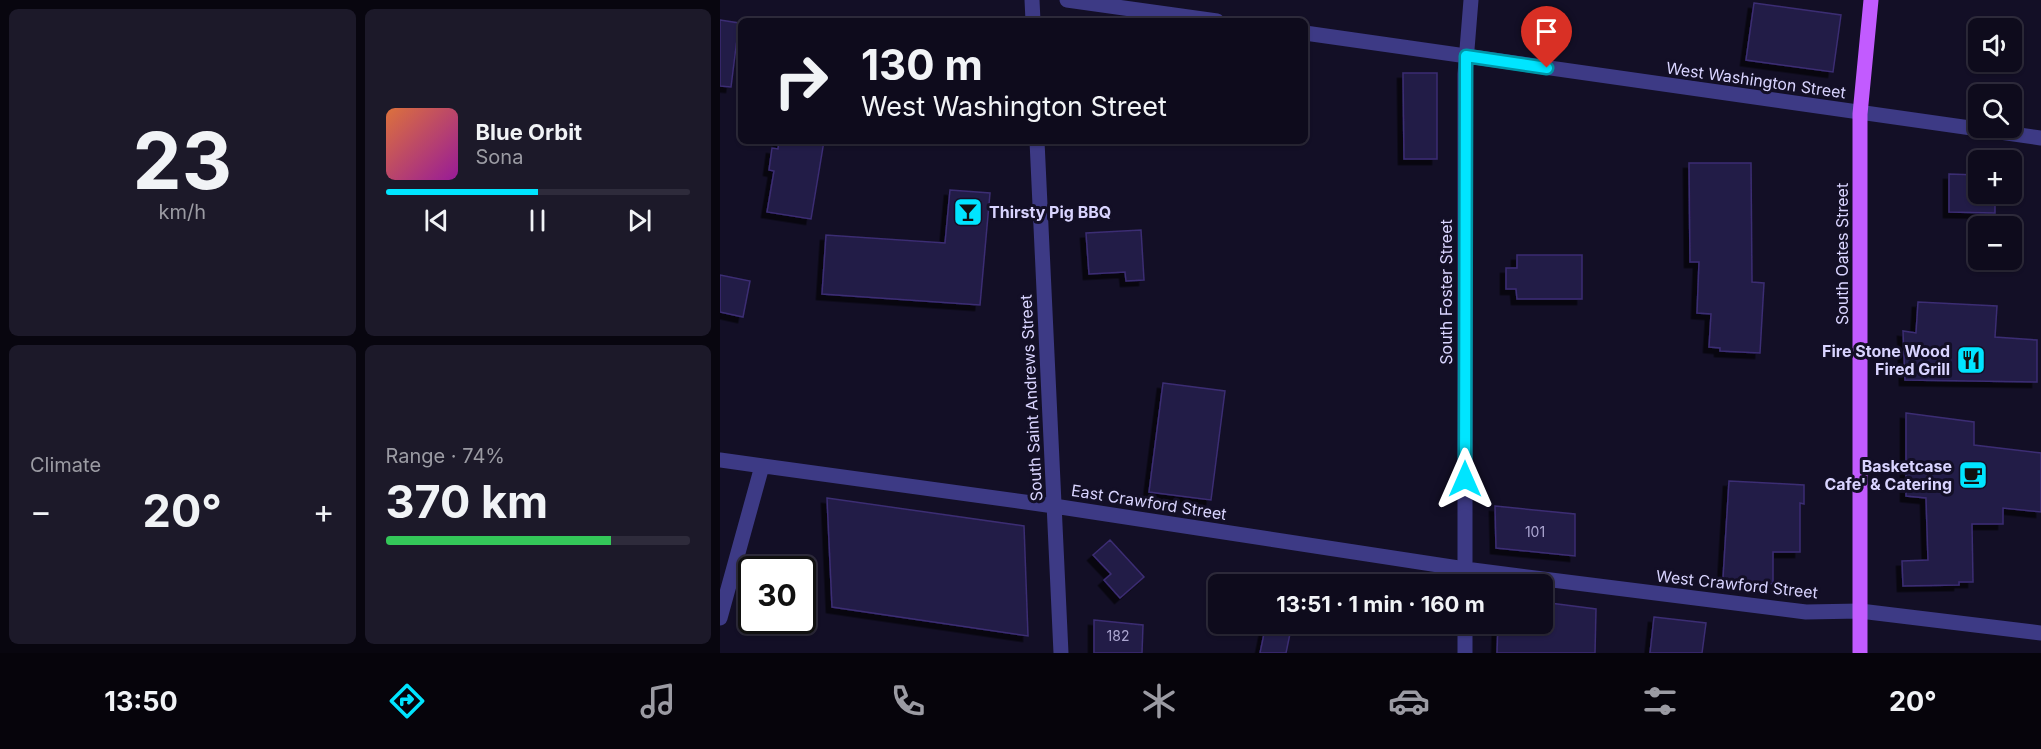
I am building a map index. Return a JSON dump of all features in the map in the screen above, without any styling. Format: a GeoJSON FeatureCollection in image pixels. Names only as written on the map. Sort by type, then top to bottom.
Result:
{"type":"FeatureCollection","features":[{"type":"Feature","properties":{"kind":"main road","name":"South Oates Street"},"geometry":{"type":"LineString","coordinates":[[1860,653],[1860,114],[1871,0]]}},
{"type":"Feature","properties":{"kind":"street"},"geometry":{"type":"LineString","coordinates":[[1032,0],[1033,18]]}},
{"type":"Feature","properties":{"kind":"street"},"geometry":{"type":"LineString","coordinates":[[1067,0],[1196,18]]}},
{"type":"Feature","properties":{"kind":"street","name":"South Foster Street"},"geometry":{"type":"LineString","coordinates":[[1465,574],[1466,56],[1471,0]]}},
{"type":"Feature","properties":{"kind":"street","name":"West Washington Street"},"geometry":{"type":"LineString","coordinates":[[1308,33],[1860,114],[2041,138]]}},
{"type":"Feature","properties":{"kind":"street","name":"South Saint Andrews Street"},"geometry":{"type":"LineString","coordinates":[[1037,144],[1061,653]]}},
{"type":"Feature","properties":{"kind":"street","name":"East Crawford Street"},"geometry":{"type":"LineString","coordinates":[[720,460],[1054,506],[1448,574]]}},
{"type":"Feature","properties":{"kind":"street"},"geometry":{"type":"LineString","coordinates":[[720,618],[762,466]]}},
{"type":"Feature","properties":{"kind":"street","name":"West Crawford Street"},"geometry":{"type":"LineString","coordinates":[[1553,586],[1806,612],[1860,610],[2041,633]]}},
{"type":"Feature","properties":{"kind":"street"},"geometry":{"type":"LineString","coordinates":[[1465,634],[1465,653]]}},
{"type":"Feature","properties":{"kind":"building"},"geometry":{"type":"Polygon","coordinates":[[[1754,3],[1841,15],[1833,72],[1746,60],[1754,3]]]}},
{"type":"Feature","properties":{"kind":"building"},"geometry":{"type":"Polygon","coordinates":[[[720,20],[738,23],[738,31],[731,87],[720,86],[720,20]]]}},
{"type":"Feature","properties":{"kind":"building"},"geometry":{"type":"Polygon","coordinates":[[[1403,73],[1437,73],[1437,159],[1404,159],[1403,73]]]}},
{"type":"Feature","properties":{"kind":"building"},"geometry":{"type":"Polygon","coordinates":[[[779,144],[824,144],[811,219],[767,212],[774,171],[769,170],[772,148],[778,149],[779,144]]]}},
{"type":"Feature","properties":{"kind":"building"},"geometry":{"type":"Polygon","coordinates":[[[1689,163],[1751,163],[1752,282],[1764,283],[1760,353],[1720,351],[1720,348],[1709,347],[1711,314],[1697,313],[1699,262],[1690,262],[1689,163]]]}},
{"type":"Feature","properties":{"kind":"building"},"geometry":{"type":"Polygon","coordinates":[[[1949,174],[1968,175],[1968,204],[1995,204],[1995,213],[1949,212],[1949,174]]]}},
{"type":"Feature","properties":{"kind":"building"},"geometry":{"type":"Polygon","coordinates":[[[950,190],[990,193],[980,305],[822,294],[826,235],[945,243],[950,190]]]}},
{"type":"Feature","properties":{"kind":"building"},"geometry":{"type":"Polygon","coordinates":[[[1141,230],[1144,280],[1126,281],[1125,272],[1089,274],[1086,233],[1141,230]]]}},
{"type":"Feature","properties":{"kind":"building"},"geometry":{"type":"Polygon","coordinates":[[[1517,255],[1582,255],[1582,299],[1517,299],[1516,289],[1506,289],[1506,268],[1517,268],[1517,255]]]}},
{"type":"Feature","properties":{"kind":"building"},"geometry":{"type":"Polygon","coordinates":[[[720,275],[750,281],[743,317],[720,312],[720,275]]]}},
{"type":"Feature","properties":{"kind":"building","name":"Fire Stone Wood Fired Grill"},"geometry":{"type":"Polygon","coordinates":[[[1918,302],[1997,306],[1995,337],[2037,340],[2037,382],[1905,380],[1903,331],[1916,333],[1918,302]]]}},
{"type":"Feature","properties":{"kind":"building"},"geometry":{"type":"Polygon","coordinates":[[[1163,383],[1225,391],[1211,500],[1149,492],[1163,383]]]}},
{"type":"Feature","properties":{"kind":"building"},"geometry":{"type":"Polygon","coordinates":[[[1906,413],[1974,422],[1974,445],[2041,453],[2041,512],[2003,508],[2003,524],[1972,524],[1973,582],[1959,582],[1959,585],[1903,586],[1902,561],[1928,560],[1926,498],[1906,496],[1906,413]]]}},
{"type":"Feature","properties":{"kind":"building"},"geometry":{"type":"Polygon","coordinates":[[[1729,481],[1804,485],[1804,504],[1800,503],[1800,552],[1773,552],[1773,584],[1723,578],[1729,481]]]}},
{"type":"Feature","properties":{"kind":"building"},"geometry":{"type":"Polygon","coordinates":[[[827,498],[1024,526],[1028,636],[832,607],[827,498]]]}},
{"type":"Feature","properties":{"kind":"building"},"geometry":{"type":"Polygon","coordinates":[[[1495,506],[1575,514],[1575,556],[1496,548],[1495,506]]]}},
{"type":"Feature","properties":{"kind":"building"},"geometry":{"type":"Polygon","coordinates":[[[1110,540],[1144,577],[1120,598],[1104,580],[1111,574],[1093,555],[1110,540]]]}},
{"type":"Feature","properties":{"kind":"building"},"geometry":{"type":"Polygon","coordinates":[[[1553,603],[1596,609],[1595,653],[1497,653],[1498,634],[1553,634],[1553,603]]]}},
{"type":"Feature","properties":{"kind":"building"},"geometry":{"type":"Polygon","coordinates":[[[1654,617],[1706,623],[1702,653],[1650,653],[1654,617]]]}},
{"type":"Feature","properties":{"kind":"building"},"geometry":{"type":"Polygon","coordinates":[[[1094,620],[1143,625],[1142,653],[1094,653],[1094,620]]]}},
{"type":"Feature","properties":{"kind":"building"},"geometry":{"type":"Polygon","coordinates":[[[1264,634],[1290,634],[1286,653],[1260,653],[1264,634]]]}},
{"type":"Feature","properties":{"kind":"place","name":"Thirsty Pig BBQ"},"geometry":{"type":"Point","coordinates":[968,212]}},
{"type":"Feature","properties":{"kind":"place","name":"Fire Stone Wood Fired Grill"},"geometry":{"type":"Point","coordinates":[1971,360]}},
{"type":"Feature","properties":{"kind":"place","name":"Basketcase Cafe' & Catering"},"geometry":{"type":"Point","coordinates":[1973,475]}},
{"type":"Feature","properties":{"kind":"route"},"geometry":{"type":"LineString","coordinates":[[1465,479],[1466,56],[1547,68]]}}]}
